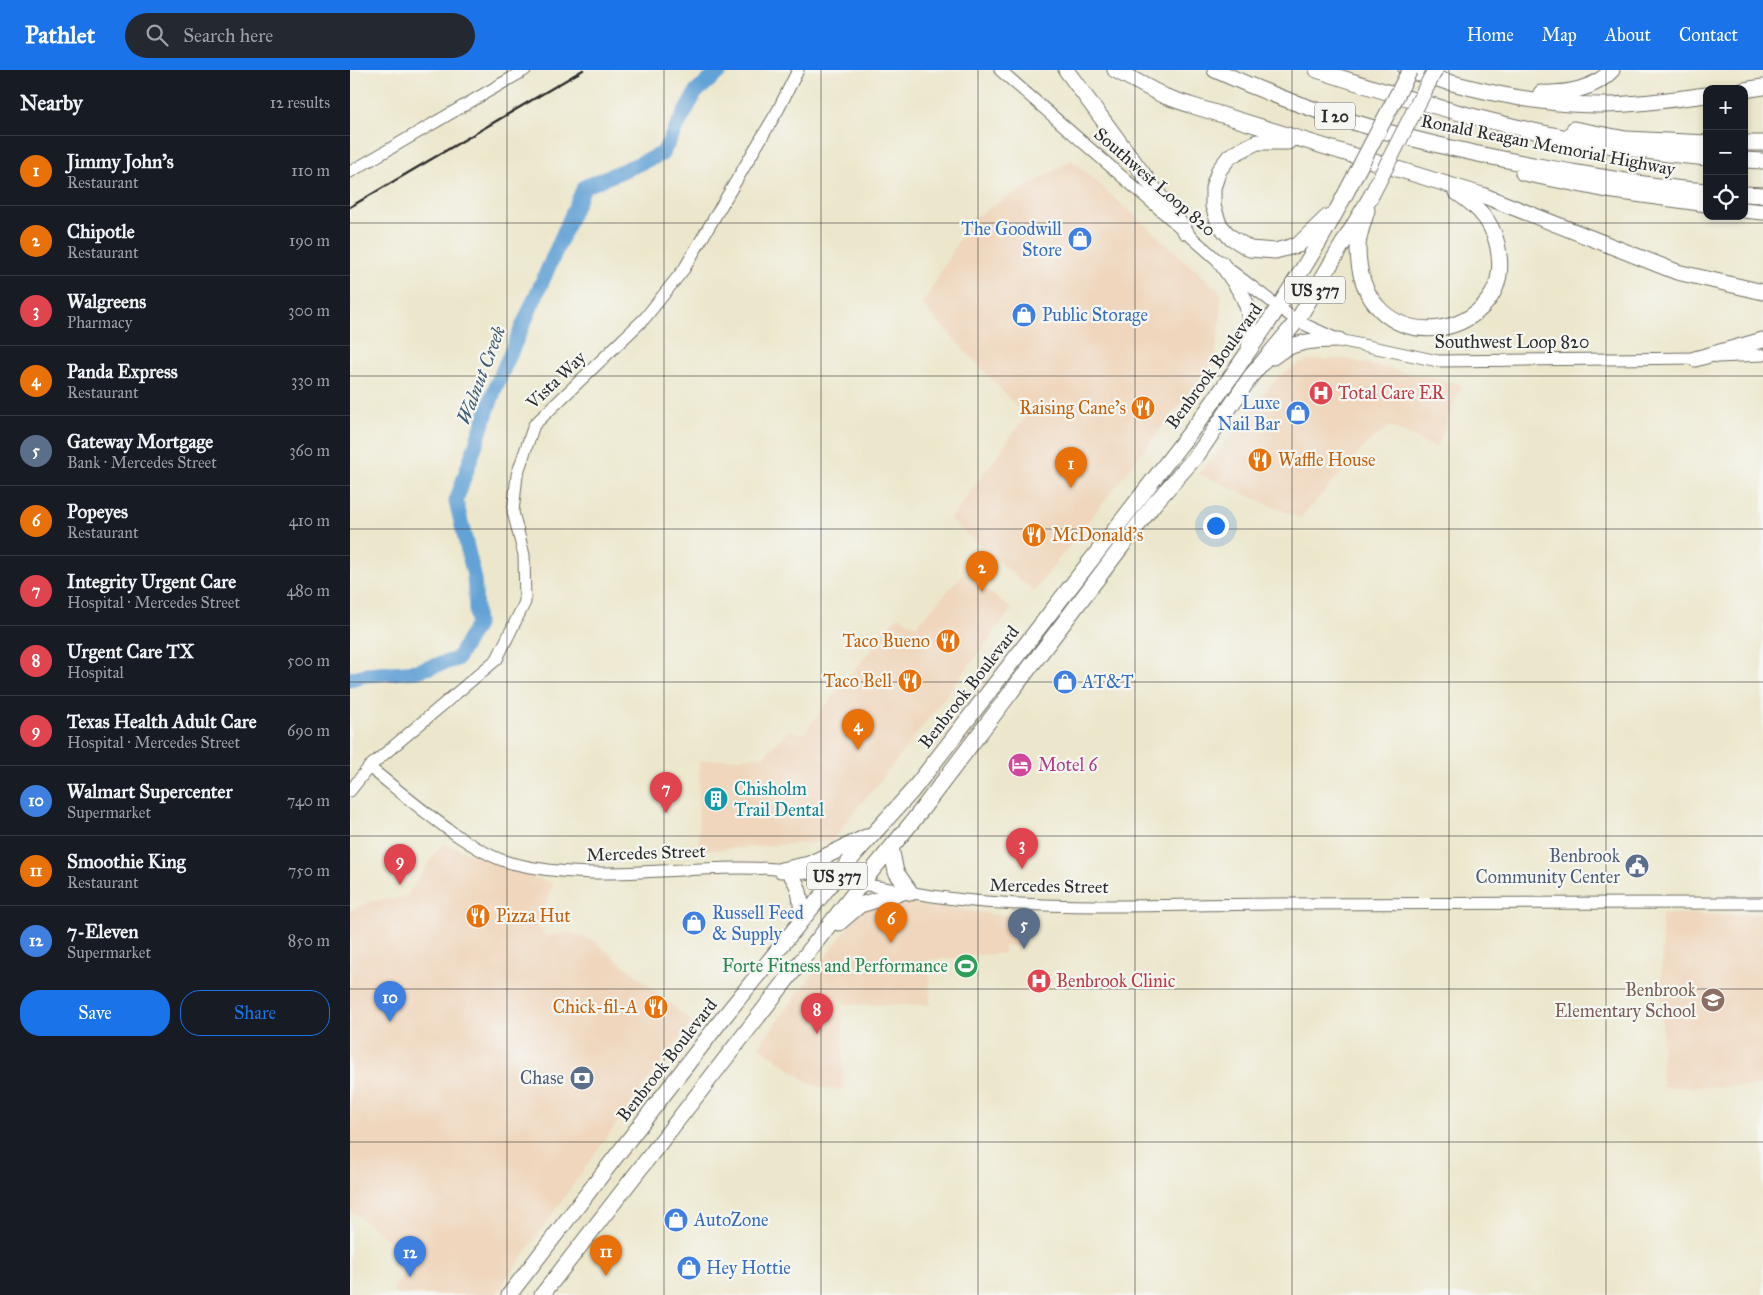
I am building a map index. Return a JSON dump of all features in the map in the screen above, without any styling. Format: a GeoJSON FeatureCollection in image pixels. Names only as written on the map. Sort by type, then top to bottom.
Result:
{"type":"FeatureCollection","features":[{"type":"Feature","properties":{"kind":"highway"},"geometry":{"type":"LineString","coordinates":[[1066,70],[1186,232]]}},
{"type":"Feature","properties":{"kind":"highway"},"geometry":{"type":"LineString","coordinates":[[1115,70],[1164,96],[1246,124],[1447,185],[1525,211],[1677,272],[1763,292]]}},
{"type":"Feature","properties":{"kind":"highway","name":"Ronald Reagan Memorial Highway"},"geometry":{"type":"LineString","coordinates":[[1214,70],[1283,98],[1365,126],[1459,151],[1641,184],[1703,191]]}},
{"type":"Feature","properties":{"kind":"highway","name":"Ronald Reagan Memorial Highway"},"geometry":{"type":"LineString","coordinates":[[1316,70],[1451,112],[1521,130],[1615,148],[1703,158]]}},
{"type":"Feature","properties":{"kind":"highway"},"geometry":{"type":"LineString","coordinates":[[1406,70],[1487,92],[1559,103],[1605,105],[1703,95]]}},
{"type":"Feature","properties":{"kind":"highway","name":"Benbrook Boulevard"},"geometry":{"type":"LineString","coordinates":[[542,1295],[821,934],[891,848],[1249,353],[1279,307],[1345,195],[1410,70]]}},
{"type":"Feature","properties":{"kind":"highway","name":"Benbrook Boulevard"},"geometry":{"type":"LineString","coordinates":[[509,1295],[802,919],[872,835],[912,791],[1068,603],[1198,454],[1251,376],[1298,321],[1344,238],[1370,197],[1435,70]]}},
{"type":"Feature","properties":{"kind":"highway"},"geometry":{"type":"LineString","coordinates":[[1487,92],[1507,90],[1552,94],[1578,90],[1594,84],[1612,70]]}},
{"type":"Feature","properties":{"kind":"highway"},"geometry":{"type":"LineString","coordinates":[[1748,89],[1763,87]]}},
{"type":"Feature","properties":{"kind":"highway"},"geometry":{"type":"LineString","coordinates":[[1521,130],[1548,124],[1626,138],[1703,144]]}},
{"type":"Feature","properties":{"kind":"highway"},"geometry":{"type":"LineString","coordinates":[[1305,142],[1257,142],[1230,156],[1219,170],[1213,188],[1213,206],[1219,224],[1229,236],[1250,250],[1275,251],[1298,245],[1345,195]]}},
{"type":"Feature","properties":{"kind":"highway"},"geometry":{"type":"LineString","coordinates":[[1748,143],[1763,143]]}},
{"type":"Feature","properties":{"kind":"highway"},"geometry":{"type":"LineString","coordinates":[[1459,151],[1471,162],[1607,190],[1703,203]]}},
{"type":"Feature","properties":{"kind":"highway"},"geometry":{"type":"LineString","coordinates":[[1748,160],[1763,161]]}},
{"type":"Feature","properties":{"kind":"highway"},"geometry":{"type":"LineString","coordinates":[[1370,197],[1358,245],[1360,269],[1368,296],[1381,311],[1405,326],[1431,329],[1452,326],[1471,316],[1482,306],[1497,284],[1501,264],[1498,243],[1488,222],[1477,206],[1447,185]]}},
{"type":"Feature","properties":{"kind":"highway"},"geometry":{"type":"LineString","coordinates":[[1748,194],[1763,195]]}},
{"type":"Feature","properties":{"kind":"highway"},"geometry":{"type":"LineString","coordinates":[[1748,210],[1763,212]]}},
{"type":"Feature","properties":{"kind":"highway"},"geometry":{"type":"LineString","coordinates":[[1221,263],[1240,289],[1250,310],[1252,324],[1249,353]]}},
{"type":"Feature","properties":{"kind":"highway"},"geometry":{"type":"LineString","coordinates":[[1251,376],[1281,350],[1314,340],[1339,340]]}},
{"type":"Feature","properties":{"kind":"highway"},"geometry":{"type":"LineString","coordinates":[[1695,359],[1763,340]]}},
{"type":"Feature","properties":{"kind":"highway"},"geometry":{"type":"LineString","coordinates":[[784,870],[809,864],[872,835]]}},
{"type":"Feature","properties":{"kind":"highway"},"geometry":{"type":"LineString","coordinates":[[821,934],[860,906],[907,892],[896,872],[891,848]]}},
{"type":"Feature","properties":{"kind":"highway"},"geometry":{"type":"LineString","coordinates":[[784,870],[795,878],[800,890],[802,919]]}},
{"type":"Feature","properties":{"kind":"street"},"geometry":{"type":"LineString","coordinates":[[350,172],[524,70]]}},
{"type":"Feature","properties":{"kind":"street","name":"Vista Way"},"geometry":{"type":"LineString","coordinates":[[350,791],[368,767],[497,659],[525,602],[524,555],[513,512],[517,475],[534,425],[645,318],[684,269],[778,110],[798,70]]}},
{"type":"Feature","properties":{"kind":"street","name":"Southwest Loop 820"},"geometry":{"type":"LineString","coordinates":[[1000,70],[1221,263],[1298,321],[1339,340],[1438,361],[1695,359],[1763,355]]}},
{"type":"Feature","properties":{"kind":"street","name":"Mercedes Street"},"geometry":{"type":"LineString","coordinates":[[368,767],[475,848],[507,862],[543,869],[598,874],[730,867],[784,870],[907,892],[966,900],[1057,906],[1505,902],[1763,903]]}},
{"type":"Feature","properties":{"kind":"shaded area"},"geometry":{"type":"Polygon","coordinates":[[[1072,160],[1221,293],[1220,324],[1215,359],[1034,591],[950,520],[1026,416],[922,305],[971,219],[1072,160]]]}},
{"type":"Feature","properties":{"kind":"shaded area"},"geometry":{"type":"Polygon","coordinates":[[[1345,359],[1462,385],[1436,448],[1390,426],[1368,443],[1300,518],[1199,474],[1278,377],[1306,360],[1345,359]]]}},
{"type":"Feature","properties":{"kind":"shaded area"},"geometry":{"type":"Polygon","coordinates":[[[964,573],[1012,609],[896,761],[831,841],[699,851],[699,761],[764,756],[789,730],[803,734],[898,616],[916,626],[964,573]]]}},
{"type":"Feature","properties":{"kind":"shaded area"},"geometry":{"type":"Polygon","coordinates":[[[442,843],[553,884],[537,928],[547,936],[572,933],[594,941],[692,1022],[648,1079],[495,1295],[397,1295],[392,1290],[414,1261],[350,1210],[350,911],[370,902],[406,897],[442,843]]]}},
{"type":"Feature","properties":{"kind":"shaded area"},"geometry":{"type":"Polygon","coordinates":[[[898,902],[1017,917],[1018,946],[1004,946],[1004,954],[971,955],[970,958],[929,959],[930,1005],[842,1005],[843,1090],[810,1084],[759,1046],[860,911],[876,903],[898,902]]]}},
{"type":"Feature","properties":{"kind":"shaded area","name":"Benbrook Elementary School"},"geometry":{"type":"Polygon","coordinates":[[[1662,914],[1763,914],[1763,1086],[1662,1087],[1662,914]]]}},
{"type":"Feature","properties":{"kind":"waterway","name":"Walnut Creek"},"geometry":{"type":"LineString","coordinates":[[350,679],[366,675],[417,671],[457,659],[477,625],[474,576],[456,501],[496,386],[584,187],[662,154],[696,92],[721,70]]}},
{"type":"Feature","properties":{"kind":"railway"},"geometry":{"type":"LineString","coordinates":[[350,207],[583,70]]}},
{"type":"Feature","properties":{"kind":"place","name":"The Goodwill Store"},"geometry":{"type":"Point","coordinates":[1080,239]}},
{"type":"Feature","properties":{"kind":"place","name":"Public Storage"},"geometry":{"type":"Point","coordinates":[1024,315]}},
{"type":"Feature","properties":{"kind":"place","name":"Total Care ER"},"geometry":{"type":"Point","coordinates":[1321,393]}},
{"type":"Feature","properties":{"kind":"place","name":"Raising Cane's"},"geometry":{"type":"Point","coordinates":[1143,408]}},
{"type":"Feature","properties":{"kind":"place","name":"Luxe Nail Bar"},"geometry":{"type":"Point","coordinates":[1298,413]}},
{"type":"Feature","properties":{"kind":"place","name":"Waffle House"},"geometry":{"type":"Point","coordinates":[1260,460]}},
{"type":"Feature","properties":{"kind":"place","name":"Jimmy John's"},"geometry":{"type":"Point","coordinates":[1071,488]}},
{"type":"Feature","properties":{"kind":"place","name":"McDonald's"},"geometry":{"type":"Point","coordinates":[1034,535]}},
{"type":"Feature","properties":{"kind":"place","name":"Chipotle"},"geometry":{"type":"Point","coordinates":[982,592]}},
{"type":"Feature","properties":{"kind":"place","name":"Taco Bueno"},"geometry":{"type":"Point","coordinates":[948,641]}},
{"type":"Feature","properties":{"kind":"place","name":"Taco Bell"},"geometry":{"type":"Point","coordinates":[910,681]}},
{"type":"Feature","properties":{"kind":"place","name":"AT&T"},"geometry":{"type":"Point","coordinates":[1065,682]}},
{"type":"Feature","properties":{"kind":"place","name":"Panda Express"},"geometry":{"type":"Point","coordinates":[858,750]}},
{"type":"Feature","properties":{"kind":"place","name":"Motel 6"},"geometry":{"type":"Point","coordinates":[1020,765]}},
{"type":"Feature","properties":{"kind":"place","name":"Chisholm Trail Dental"},"geometry":{"type":"Point","coordinates":[716,799]}},
{"type":"Feature","properties":{"kind":"place","name":"Integrity Urgent Care"},"geometry":{"type":"Point","coordinates":[666,813]}},
{"type":"Feature","properties":{"kind":"place","name":"Benbrook Community Center"},"geometry":{"type":"Point","coordinates":[1637,866]}},
{"type":"Feature","properties":{"kind":"place","name":"Walgreens"},"geometry":{"type":"Point","coordinates":[1022,869]}},
{"type":"Feature","properties":{"kind":"place","name":"Texas Health Adult Care"},"geometry":{"type":"Point","coordinates":[400,885]}},
{"type":"Feature","properties":{"kind":"place","name":"Pizza Hut"},"geometry":{"type":"Point","coordinates":[478,916]}},
{"type":"Feature","properties":{"kind":"place","name":"Russell Feed & Supply"},"geometry":{"type":"Point","coordinates":[694,923]}},
{"type":"Feature","properties":{"kind":"place","name":"Popeyes"},"geometry":{"type":"Point","coordinates":[891,943]}},
{"type":"Feature","properties":{"kind":"place","name":"Gateway Mortgage"},"geometry":{"type":"Point","coordinates":[1024,949]}},
{"type":"Feature","properties":{"kind":"place","name":"Forte Fitness and Performance"},"geometry":{"type":"Point","coordinates":[966,966]}},
{"type":"Feature","properties":{"kind":"place","name":"Benbrook Clinic"},"geometry":{"type":"Point","coordinates":[1039,981]}},
{"type":"Feature","properties":{"kind":"place","name":"Benbrook Elementary School"},"geometry":{"type":"Point","coordinates":[1713,1000]}},
{"type":"Feature","properties":{"kind":"place","name":"Chick-fil-A"},"geometry":{"type":"Point","coordinates":[656,1007]}},
{"type":"Feature","properties":{"kind":"place","name":"Walmart Supercenter"},"geometry":{"type":"Point","coordinates":[390,1022]}},
{"type":"Feature","properties":{"kind":"place","name":"Urgent Care TX"},"geometry":{"type":"Point","coordinates":[817,1034]}},
{"type":"Feature","properties":{"kind":"place","name":"Chase"},"geometry":{"type":"Point","coordinates":[582,1078]}},
{"type":"Feature","properties":{"kind":"place","name":"AutoZone"},"geometry":{"type":"Point","coordinates":[676,1220]}},
{"type":"Feature","properties":{"kind":"place","name":"Hey Hottie"},"geometry":{"type":"Point","coordinates":[689,1268]}},
{"type":"Feature","properties":{"kind":"place","name":"Smoothie King"},"geometry":{"type":"Point","coordinates":[606,1276]}},
{"type":"Feature","properties":{"kind":"place","name":"7-Eleven"},"geometry":{"type":"Point","coordinates":[410,1277]}}]}
